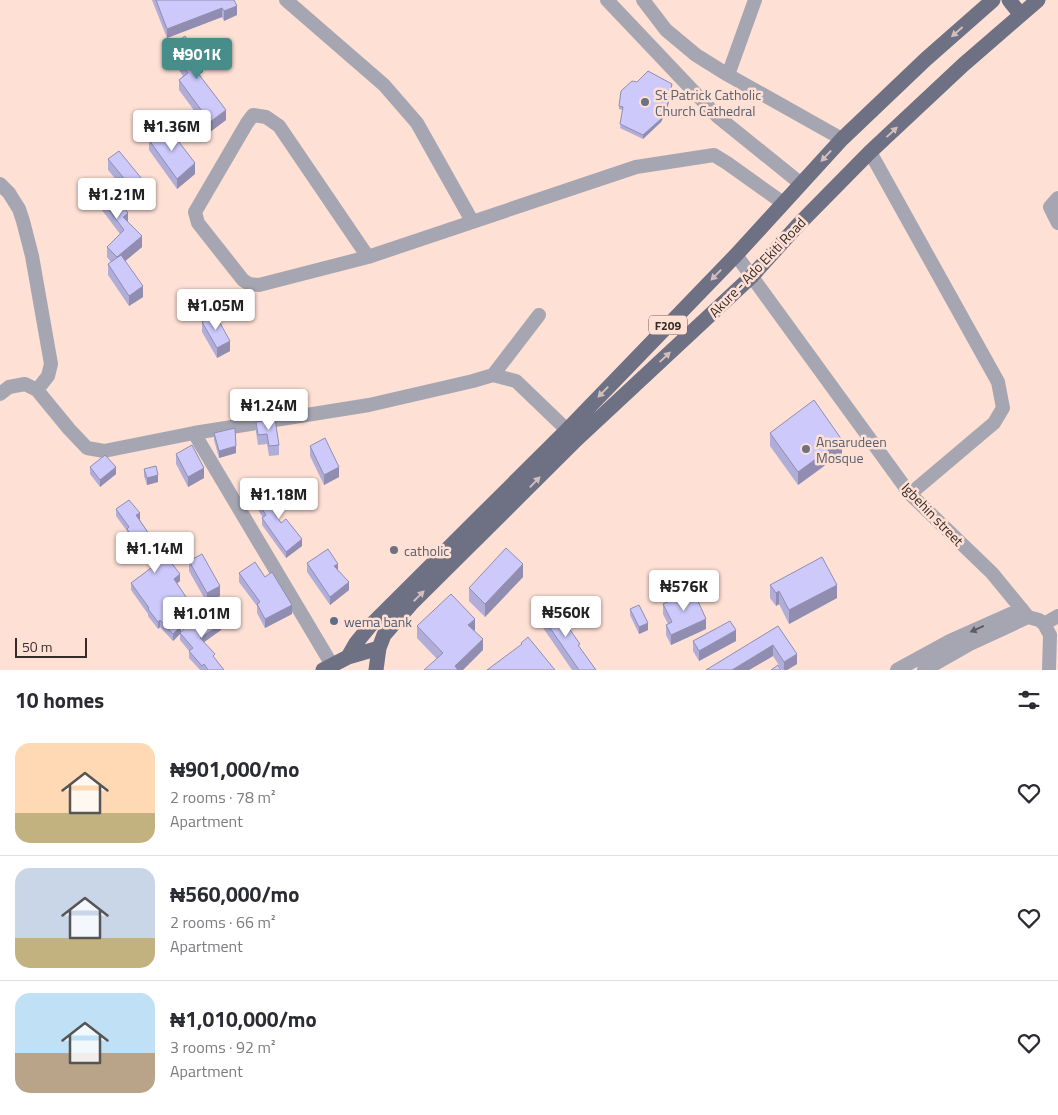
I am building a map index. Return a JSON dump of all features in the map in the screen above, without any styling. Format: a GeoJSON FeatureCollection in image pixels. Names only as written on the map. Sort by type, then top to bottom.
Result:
{"type":"FeatureCollection","features":[{"type":"Feature","properties":{"kind":"main road","name":"Akure - Ado Ekiti Road"},"geometry":{"type":"LineString","coordinates":[[349,663],[356,643],[370,626],[567,430],[736,255],[842,139],[926,59],[993,0]]}},
{"type":"Feature","properties":{"kind":"main road"},"geometry":{"type":"LineString","coordinates":[[1009,0],[1021,15]]}},
{"type":"Feature","properties":{"kind":"main road","name":"Akure - Ado Ekiti Road"},"geometry":{"type":"LineString","coordinates":[[379,648],[384,635],[397,620],[577,439],[752,276],[798,225],[870,152],[963,65],[1038,0]]}},
{"type":"Feature","properties":{"kind":"main road"},"geometry":{"type":"LineString","coordinates":[[327,667],[349,663],[379,648]]}},
{"type":"Feature","properties":{"kind":"main road","name":"F209"},"geometry":{"type":"LineString","coordinates":[[376,670],[379,648]]}},
{"type":"Feature","properties":{"kind":"street"},"geometry":{"type":"LineString","coordinates":[[286,0],[384,85],[417,123],[472,221]]}},
{"type":"Feature","properties":{"kind":"street"},"geometry":{"type":"LineString","coordinates":[[607,0],[717,116],[800,183]]}},
{"type":"Feature","properties":{"kind":"street"},"geometry":{"type":"LineString","coordinates":[[643,0],[666,30],[696,55],[842,139]]}},
{"type":"Feature","properties":{"kind":"street"},"geometry":{"type":"LineString","coordinates":[[728,75],[755,0]]}},
{"type":"Feature","properties":{"kind":"street"},"geometry":{"type":"LineString","coordinates":[[368,257],[279,126],[266,117],[254,115],[247,123],[195,212],[198,223],[243,280],[249,284],[259,285],[368,257],[636,168],[714,155],[783,203]]}},
{"type":"Feature","properties":{"kind":"street"},"geometry":{"type":"LineString","coordinates":[[870,152],[998,382],[1003,408],[994,423],[910,494]]}},
{"type":"Feature","properties":{"kind":"street"},"geometry":{"type":"LineString","coordinates":[[0,184],[19,209],[32,256],[50,364],[48,376],[37,390]]}},
{"type":"Feature","properties":{"kind":"street"},"geometry":{"type":"LineString","coordinates":[[1058,198],[1050,207],[1058,223]]}},
{"type":"Feature","properties":{"kind":"street","name":"Igbehin street"},"geometry":{"type":"LineString","coordinates":[[736,255],[910,494],[992,573],[1025,613],[1040,620],[1051,629]]}},
{"type":"Feature","properties":{"kind":"street"},"geometry":{"type":"LineString","coordinates":[[493,375],[539,315]]}},
{"type":"Feature","properties":{"kind":"street"},"geometry":{"type":"LineString","coordinates":[[0,394],[9,387],[25,384],[37,390],[87,448],[104,451],[194,433],[369,405],[493,375],[516,381],[567,430]]}},
{"type":"Feature","properties":{"kind":"street"},"geometry":{"type":"LineString","coordinates":[[194,433],[327,667]]}},
{"type":"Feature","properties":{"kind":"street"},"geometry":{"type":"LineString","coordinates":[[896,670],[950,641],[1025,613]]}},
{"type":"Feature","properties":{"kind":"street"},"geometry":{"type":"LineString","coordinates":[[924,670],[1025,613]]}},
{"type":"Feature","properties":{"kind":"street"},"geometry":{"type":"LineString","coordinates":[[1049,670],[1051,629],[1058,616]]}},
{"type":"Feature","properties":{"kind":"building"},"geometry":{"type":"Polygon","coordinates":[[[156,0],[234,0],[237,6],[224,11],[222,8],[167,29],[156,0]]]}},
{"type":"Feature","properties":{"kind":"building"},"geometry":{"type":"Polygon","coordinates":[[[185,36],[203,61],[194,68],[226,110],[210,122],[179,80],[188,73],[170,47],[185,36]]]}},
{"type":"Feature","properties":{"kind":"building","name":"St Patrick Catholic Church Cathedral"},"geometry":{"type":"Polygon","coordinates":[[[648,71],[672,84],[667,107],[661,119],[643,135],[620,124],[623,107],[619,106],[621,91],[632,81],[637,82],[648,71]]]}},
{"type":"Feature","properties":{"kind":"building"},"geometry":{"type":"Polygon","coordinates":[[[166,125],[195,163],[177,179],[149,140],[166,125]]]}},
{"type":"Feature","properties":{"kind":"building"},"geometry":{"type":"Polygon","coordinates":[[[119,151],[151,190],[141,199],[108,159],[119,151]]]}},
{"type":"Feature","properties":{"kind":"building"},"geometry":{"type":"Polygon","coordinates":[[[102,179],[128,213],[123,217],[142,236],[117,257],[107,247],[124,230],[92,187],[102,179]]]}},
{"type":"Feature","properties":{"kind":"building"},"geometry":{"type":"Polygon","coordinates":[[[121,255],[143,286],[129,296],[108,264],[121,255]]]}},
{"type":"Feature","properties":{"kind":"building"},"geometry":{"type":"Polygon","coordinates":[[[215,314],[230,341],[217,348],[202,322],[215,314]]]}},
{"type":"Feature","properties":{"kind":"building","name":"Ansarudeen Mosque"},"geometry":{"type":"Polygon","coordinates":[[[814,400],[842,440],[798,472],[770,433],[814,400]]]}},
{"type":"Feature","properties":{"kind":"building"},"geometry":{"type":"Polygon","coordinates":[[[275,419],[279,445],[269,446],[267,434],[258,435],[256,422],[275,419]]]}},
{"type":"Feature","properties":{"kind":"building"},"geometry":{"type":"Polygon","coordinates":[[[235,428],[236,446],[219,451],[214,433],[235,428]]]}},
{"type":"Feature","properties":{"kind":"building"},"geometry":{"type":"Polygon","coordinates":[[[325,438],[339,467],[324,475],[310,446],[325,438]]]}},
{"type":"Feature","properties":{"kind":"building"},"geometry":{"type":"Polygon","coordinates":[[[192,445],[204,468],[188,477],[176,454],[192,445]]]}},
{"type":"Feature","properties":{"kind":"building"},"geometry":{"type":"Polygon","coordinates":[[[105,455],[116,467],[100,480],[90,467],[105,455]]]}},
{"type":"Feature","properties":{"kind":"building"},"geometry":{"type":"Polygon","coordinates":[[[156,466],[158,475],[147,478],[144,469],[156,466]]]}},
{"type":"Feature","properties":{"kind":"building"},"geometry":{"type":"Polygon","coordinates":[[[289,488],[293,494],[272,509],[281,523],[286,519],[302,539],[286,552],[262,518],[266,515],[257,502],[269,493],[275,497],[289,488]]]}},
{"type":"Feature","properties":{"kind":"building"},"geometry":{"type":"Polygon","coordinates":[[[129,500],[140,513],[136,515],[151,537],[180,574],[174,579],[190,603],[171,615],[181,626],[173,634],[160,620],[158,622],[131,583],[155,565],[138,542],[136,543],[127,529],[129,527],[116,509],[129,500]]]}},
{"type":"Feature","properties":{"kind":"building"},"geometry":{"type":"Polygon","coordinates":[[[506,548],[523,564],[485,604],[469,588],[506,548]]]}},
{"type":"Feature","properties":{"kind":"building"},"geometry":{"type":"Polygon","coordinates":[[[328,549],[338,564],[334,566],[349,582],[330,597],[307,563],[328,549]]]}},
{"type":"Feature","properties":{"kind":"building"},"geometry":{"type":"Polygon","coordinates":[[[202,554],[220,586],[207,593],[189,561],[202,554]]]}},
{"type":"Feature","properties":{"kind":"building"},"geometry":{"type":"Polygon","coordinates":[[[822,557],[837,585],[789,610],[779,591],[776,593],[770,585],[822,557]]]}},
{"type":"Feature","properties":{"kind":"building"},"geometry":{"type":"Polygon","coordinates":[[[255,562],[265,577],[272,572],[292,605],[265,619],[257,604],[260,602],[239,573],[255,562]]]}},
{"type":"Feature","properties":{"kind":"building"},"geometry":{"type":"Polygon","coordinates":[[[693,590],[706,619],[671,635],[666,625],[672,622],[663,604],[693,590]]]}},
{"type":"Feature","properties":{"kind":"building"},"geometry":{"type":"Polygon","coordinates":[[[451,594],[475,619],[468,625],[483,639],[455,666],[458,670],[424,670],[443,653],[417,626],[451,594]]]}},
{"type":"Feature","properties":{"kind":"building"},"geometry":{"type":"Polygon","coordinates":[[[551,603],[596,670],[579,670],[539,612],[551,603]]]}},
{"type":"Feature","properties":{"kind":"building"},"geometry":{"type":"Polygon","coordinates":[[[639,605],[648,623],[639,627],[630,609],[639,605]]]}},
{"type":"Feature","properties":{"kind":"building"},"geometry":{"type":"Polygon","coordinates":[[[210,608],[221,624],[200,638],[215,654],[213,656],[224,670],[208,670],[204,664],[202,666],[189,651],[193,648],[180,633],[210,608]]]}},
{"type":"Feature","properties":{"kind":"building"},"geometry":{"type":"Polygon","coordinates":[[[730,621],[736,630],[699,651],[693,641],[730,621]]]}},
{"type":"Feature","properties":{"kind":"building"},"geometry":{"type":"Polygon","coordinates":[[[778,626],[797,654],[784,662],[773,645],[732,670],[706,670],[778,626]]]}},
{"type":"Feature","properties":{"kind":"building"},"geometry":{"type":"Polygon","coordinates":[[[528,637],[555,670],[487,670],[522,644],[528,637]]]}},
{"type":"Feature","properties":{"kind":"building"},"geometry":{"type":"Polygon","coordinates":[[[778,665],[781,670],[771,670],[778,665]]]}},
{"type":"Feature","properties":{"kind":"place","name":"St Patrick Catholic Church Cathedral"},"geometry":{"type":"Point","coordinates":[645,102]}},
{"type":"Feature","properties":{"kind":"place","name":"Ansarudeen Mosque"},"geometry":{"type":"Point","coordinates":[806,449]}},
{"type":"Feature","properties":{"kind":"place","name":"catholic"},"geometry":{"type":"Point","coordinates":[394,550]}},
{"type":"Feature","properties":{"kind":"place","name":"wema bank"},"geometry":{"type":"Point","coordinates":[334,621]}}]}
